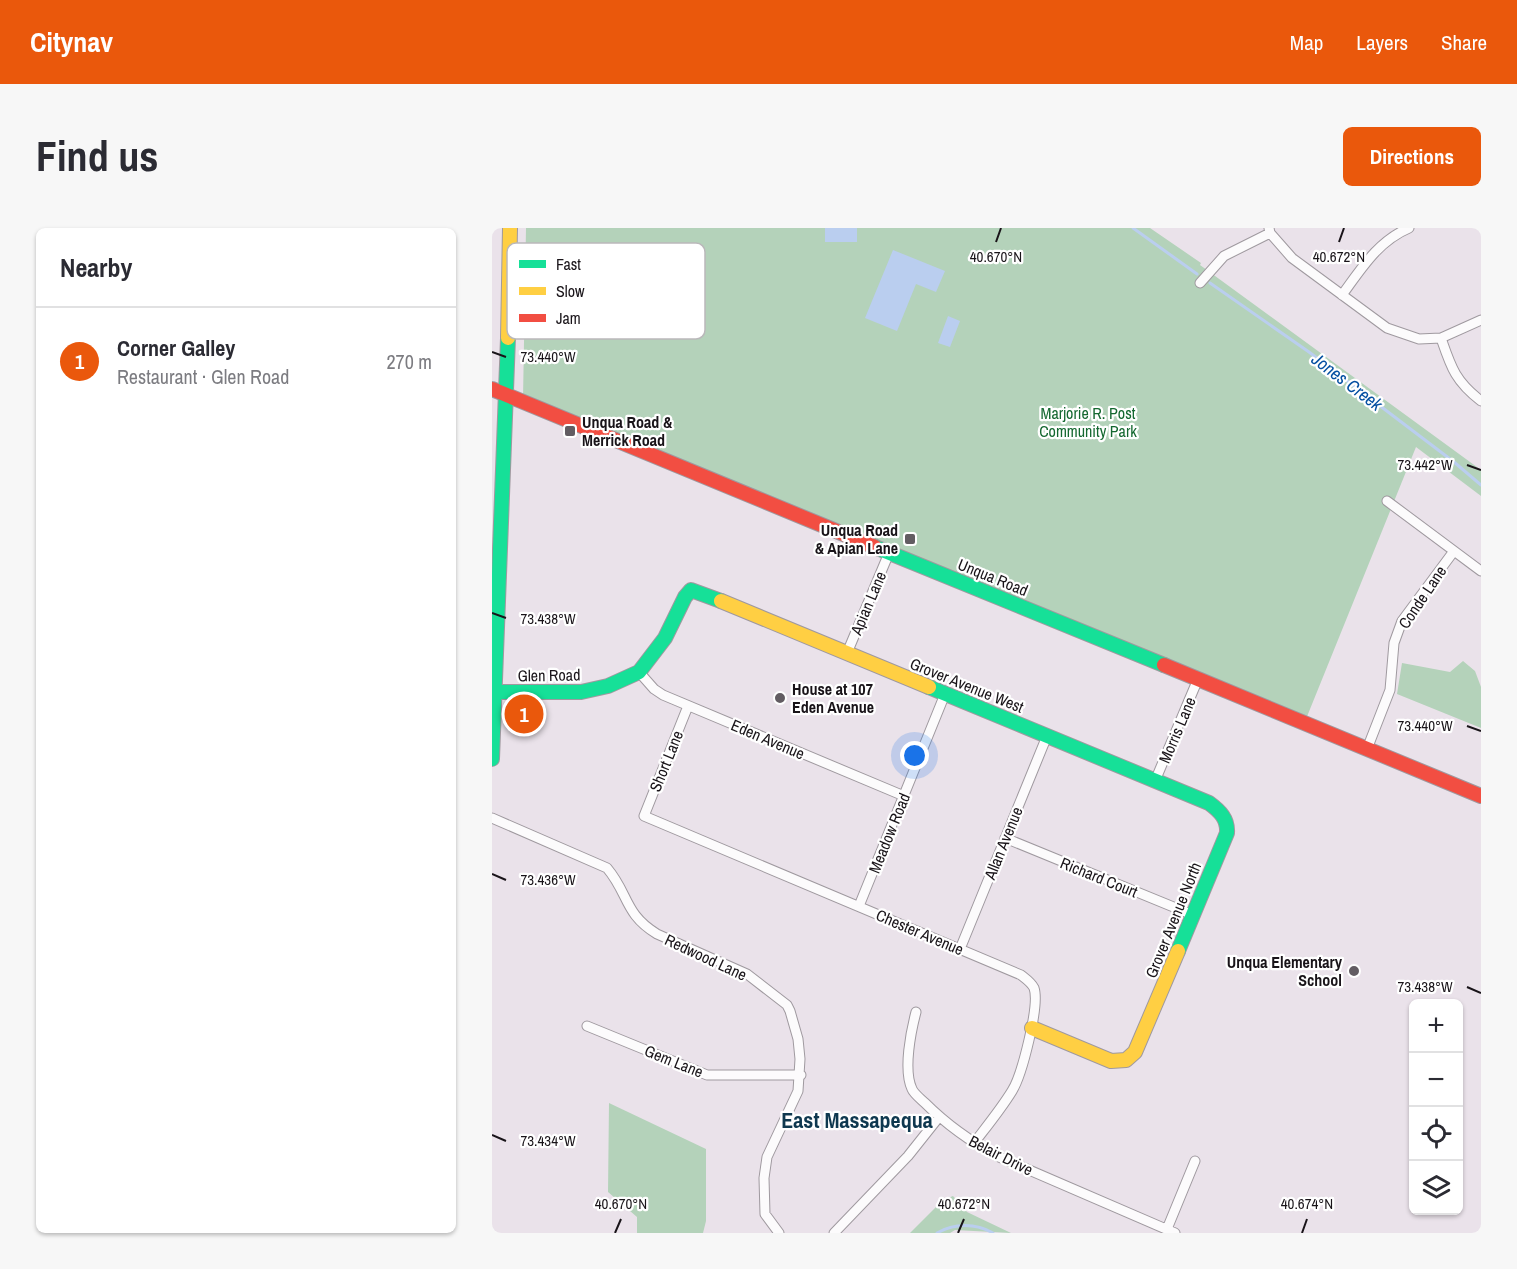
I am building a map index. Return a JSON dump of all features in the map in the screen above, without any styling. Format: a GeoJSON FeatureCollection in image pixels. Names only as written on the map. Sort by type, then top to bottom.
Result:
{"type":"FeatureCollection","features":[{"type":"Feature","properties":{"kind":"street"},"geometry":{"type":"LineString","coordinates":[[510,228],[510,243]]}},
{"type":"Feature","properties":{"kind":"street"},"geometry":{"type":"LineString","coordinates":[[1342,295],[1374,252],[1389,238],[1408,228]]}},
{"type":"Feature","properties":{"kind":"street"},"geometry":{"type":"LineString","coordinates":[[1200,283],[1224,256],[1269,230],[1292,258],[1388,328],[1419,339],[1441,338],[1481,320]]}},
{"type":"Feature","properties":{"kind":"street"},"geometry":{"type":"LineString","coordinates":[[1441,338],[1452,371],[1481,401]]}},
{"type":"Feature","properties":{"kind":"street"},"geometry":{"type":"LineString","coordinates":[[492,759],[508,339]]}},
{"type":"Feature","properties":{"kind":"street","name":"Unqua Road"},"geometry":{"type":"LineString","coordinates":[[492,389],[1481,796]]}},
{"type":"Feature","properties":{"kind":"street"},"geometry":{"type":"LineString","coordinates":[[1387,501],[1481,572]]}},
{"type":"Feature","properties":{"kind":"street","name":"Conde Lane"},"geometry":{"type":"LineString","coordinates":[[1367,749],[1390,690],[1394,643],[1402,621],[1454,551]]}},
{"type":"Feature","properties":{"kind":"street","name":"Apian Lane"},"geometry":{"type":"LineString","coordinates":[[847,654],[889,553]]}},
{"type":"Feature","properties":{"kind":"street","name":"Glen Road"},"geometry":{"type":"LineString","coordinates":[[494,692],[581,692],[608,686],[639,672],[665,638],[688,593],[691,590],[699,590]]}},
{"type":"Feature","properties":{"kind":"street","name":"Grover Avenue West"},"geometry":{"type":"LineString","coordinates":[[699,590],[722,602],[1209,803],[1222,813]]}},
{"type":"Feature","properties":{"kind":"street","name":"Eden Avenue"},"geometry":{"type":"LineString","coordinates":[[639,672],[654,689],[663,695],[904,796]]}},
{"type":"Feature","properties":{"kind":"street","name":"Morris Lane"},"geometry":{"type":"LineString","coordinates":[[1155,781],[1198,680]]}},
{"type":"Feature","properties":{"kind":"street","name":"Meadow Road"},"geometry":{"type":"LineString","coordinates":[[859,906],[945,694]]}},
{"type":"Feature","properties":{"kind":"street","name":"Short Lane"},"geometry":{"type":"LineString","coordinates":[[644,816],[688,706]]}},
{"type":"Feature","properties":{"kind":"street","name":"Allan Avenue"},"geometry":{"type":"LineString","coordinates":[[960,949],[1047,736]]}},
{"type":"Feature","properties":{"kind":"street","name":"Grover Avenue North"},"geometry":{"type":"LineString","coordinates":[[1032,1028],[1111,1062],[1126,1060],[1135,1052],[1142,1040],[1227,833],[1227,822],[1222,813]]}},
{"type":"Feature","properties":{"kind":"street","name":"Chester Avenue"},"geometry":{"type":"LineString","coordinates":[[644,816],[1021,975],[1030,982],[1036,1001],[1032,1028],[1014,1089],[974,1143]]}},
{"type":"Feature","properties":{"kind":"street","name":"Redwood Lane"},"geometry":{"type":"LineString","coordinates":[[492,818],[607,868],[616,879],[630,910],[643,926],[747,974],[787,1005],[798,1039],[801,1075],[798,1091],[767,1157],[764,1178],[765,1214],[778,1233]]}},
{"type":"Feature","properties":{"kind":"street","name":"Richard Court"},"geometry":{"type":"LineString","coordinates":[[1005,838],[1193,915]]}},
{"type":"Feature","properties":{"kind":"street","name":"Belair Drive"},"geometry":{"type":"LineString","coordinates":[[916,1012],[911,1030],[909,1075],[912,1090],[939,1117],[974,1143],[999,1157],[1171,1231]]}},
{"type":"Feature","properties":{"kind":"street","name":"Gem Lane"},"geometry":{"type":"LineString","coordinates":[[587,1026],[707,1075],[801,1075]]}},
{"type":"Feature","properties":{"kind":"street"},"geometry":{"type":"LineString","coordinates":[[834,1233],[908,1156],[939,1117]]}},
{"type":"Feature","properties":{"kind":"street"},"geometry":{"type":"LineString","coordinates":[[1171,1231],[1195,1161]]}},
{"type":"Feature","properties":{"kind":"green space","name":"Marjorie R. Post Community Park"},"geometry":{"type":"Polygon","coordinates":[[[526,228],[1150,228],[1201,263],[1200,265],[1481,470],[1481,496],[1416,447],[1306,719],[523,399],[524,339],[705,339],[705,243],[526,243],[526,228]]]}},
{"type":"Feature","properties":{"kind":"green space"},"geometry":{"type":"Polygon","coordinates":[[[1463,661],[1475,671],[1481,687],[1481,728],[1397,694],[1402,663],[1450,672],[1463,661]]]}},
{"type":"Feature","properties":{"kind":"green space"},"geometry":{"type":"Polygon","coordinates":[[[609,1103],[706,1149],[706,1221],[703,1233],[637,1233],[637,1217],[608,1192],[609,1103]]]}},
{"type":"Feature","properties":{"kind":"green space"},"geometry":{"type":"Polygon","coordinates":[[[953,1196],[967,1212],[1011,1233],[955,1230],[950,1233],[910,1233],[943,1200],[953,1196]]]}},
{"type":"Feature","properties":{"kind":"water"},"geometry":{"type":"Polygon","coordinates":[[[825,228],[857,228],[857,242],[825,242],[825,228]]]}},
{"type":"Feature","properties":{"kind":"water"},"geometry":{"type":"Polygon","coordinates":[[[893,250],[945,271],[936,292],[916,284],[897,331],[865,318],[893,250]]]}},
{"type":"Feature","properties":{"kind":"water"},"geometry":{"type":"Polygon","coordinates":[[[948,316],[960,321],[950,347],[938,343],[948,316]]]}},
{"type":"Feature","properties":{"kind":"waterway","name":"Jones Creek"},"geometry":{"type":"LineString","coordinates":[[1133,228],[1197,274]]}},
{"type":"Feature","properties":{"kind":"waterway","name":"Jones Creek"},"geometry":{"type":"LineString","coordinates":[[1210,283],[1309,352],[1481,485]]}},
{"type":"Feature","properties":{"kind":"waterway"},"geometry":{"type":"LineString","coordinates":[[937,1233],[958,1226],[979,1227],[993,1233]]}},
{"type":"Feature","properties":{"kind":"traffic: fast"},"geometry":{"type":"LineString","coordinates":[[492,759],[508,339]]}},
{"type":"Feature","properties":{"kind":"traffic: fast"},"geometry":{"type":"LineString","coordinates":[[875,547],[1164,665]]}},
{"type":"Feature","properties":{"kind":"traffic: fast"},"geometry":{"type":"LineString","coordinates":[[494,692],[581,692],[608,686],[639,672],[665,638],[685,597],[691,590],[721,601]]}},
{"type":"Feature","properties":{"kind":"traffic: fast"},"geometry":{"type":"LineString","coordinates":[[929,687],[1209,803],[1220,812],[1225,819],[1227,833],[1178,951]]}},
{"type":"Feature","properties":{"kind":"traffic: slow"},"geometry":{"type":"LineString","coordinates":[[510,228],[510,243]]}},
{"type":"Feature","properties":{"kind":"traffic: slow"},"geometry":{"type":"LineString","coordinates":[[721,601],[929,687]]}},
{"type":"Feature","properties":{"kind":"traffic: slow"},"geometry":{"type":"LineString","coordinates":[[1032,1028],[1111,1061],[1126,1060],[1135,1052],[1178,951]]}},
{"type":"Feature","properties":{"kind":"traffic: jam"},"geometry":{"type":"LineString","coordinates":[[492,389],[875,547]]}},
{"type":"Feature","properties":{"kind":"traffic: jam"},"geometry":{"type":"LineString","coordinates":[[1164,665],[1481,796]]}},
{"type":"Feature","properties":{"kind":"place","name":"Unqua Road & Merrick Road"},"geometry":{"type":"Point","coordinates":[570,431]}},
{"type":"Feature","properties":{"kind":"place","name":"Unqua Road & Apian Lane"},"geometry":{"type":"Point","coordinates":[910,539]}},
{"type":"Feature","properties":{"kind":"place","name":"House at 107 Eden Avenue"},"geometry":{"type":"Point","coordinates":[780,698]}},
{"type":"Feature","properties":{"kind":"place","name":"Corner Galley"},"geometry":{"type":"Point","coordinates":[524,714]}},
{"type":"Feature","properties":{"kind":"place","name":"Unqua Elementary School"},"geometry":{"type":"Point","coordinates":[1354,971]}},
{"type":"Feature","properties":{"kind":"district","name":"East Massapequa"},"geometry":{"type":"Point","coordinates":[857,1120]}}]}
